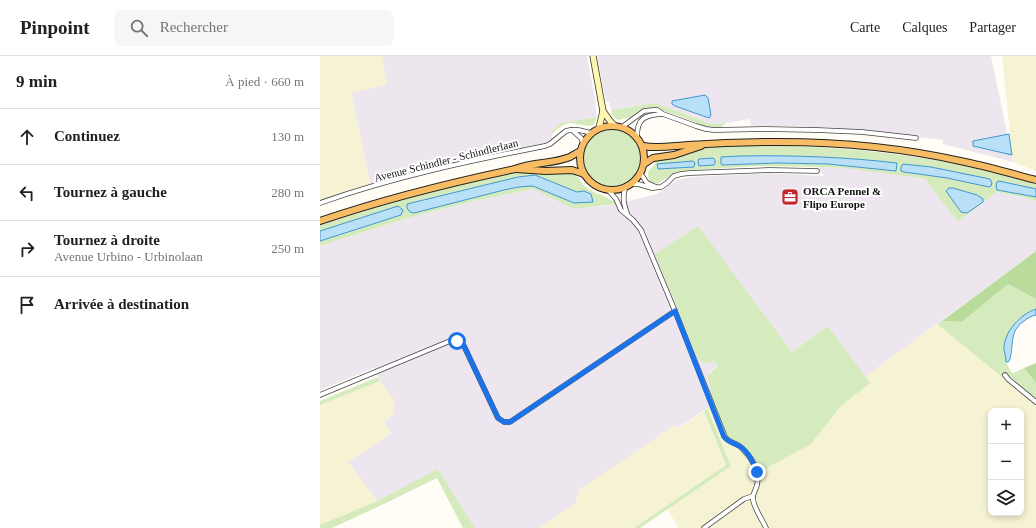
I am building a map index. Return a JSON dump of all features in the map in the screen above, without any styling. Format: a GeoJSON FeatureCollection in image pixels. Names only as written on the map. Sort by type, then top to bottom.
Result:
{"type":"FeatureCollection","features":[{"type":"Feature","properties":{"kind":"highway"},"geometry":{"type":"LineString","coordinates":[[606,126],[622,127],[637,137],[643,146],[645,154],[641,174],[632,184],[625,188],[609,191],[601,189],[593,184],[584,174],[580,161],[580,151],[583,143],[599,128],[606,126]]}},
{"type":"Feature","properties":{"kind":"highway"},"geometry":{"type":"LineString","coordinates":[[643,146],[652,148],[744,142],[814,143],[878,148],[924,154],[965,162],[1036,180]]}},
{"type":"Feature","properties":{"kind":"highway"},"geometry":{"type":"LineString","coordinates":[[644,164],[653,158],[674,155],[707,144]]}},
{"type":"Feature","properties":{"kind":"highway"},"geometry":{"type":"LineString","coordinates":[[320,222],[400,196],[524,166],[563,159],[580,151]]}},
{"type":"Feature","properties":{"kind":"highway"},"geometry":{"type":"LineString","coordinates":[[515,169],[546,172],[572,170],[584,174]]}},
{"type":"Feature","properties":{"kind":"main road"},"geometry":{"type":"LineString","coordinates":[[593,56],[603,112],[599,128]]}},
{"type":"Feature","properties":{"kind":"main road"},"geometry":{"type":"LineString","coordinates":[[603,112],[615,126]]}},
{"type":"Feature","properties":{"kind":"street"},"geometry":{"type":"LineString","coordinates":[[622,127],[644,111],[657,110],[663,114],[706,129],[714,130],[818,130],[862,132],[916,138]]}},
{"type":"Feature","properties":{"kind":"street"},"geometry":{"type":"LineString","coordinates":[[637,137],[640,120],[645,117],[663,114]]}},
{"type":"Feature","properties":{"kind":"street"},"geometry":{"type":"LineString","coordinates":[[572,130],[576,129],[592,133]]}},
{"type":"Feature","properties":{"kind":"street"},"geometry":{"type":"LineString","coordinates":[[572,130],[581,138],[583,143]]}},
{"type":"Feature","properties":{"kind":"street","name":"Avenue Schindler - Schindlerlaan"},"geometry":{"type":"LineString","coordinates":[[320,203],[400,178],[484,158],[545,146],[550,144],[566,131],[572,130]]}},
{"type":"Feature","properties":{"kind":"street"},"geometry":{"type":"LineString","coordinates":[[632,184],[656,188],[667,183],[674,176],[690,173],[770,170],[817,171]]}},
{"type":"Feature","properties":{"kind":"street"},"geometry":{"type":"LineString","coordinates":[[641,174],[647,183],[656,188]]}},
{"type":"Feature","properties":{"kind":"street"},"geometry":{"type":"LineString","coordinates":[[625,188],[623,202],[629,216]]}},
{"type":"Feature","properties":{"kind":"street"},"geometry":{"type":"LineString","coordinates":[[609,191],[616,199],[621,210],[629,216],[641,230],[675,311],[724,437],[731,443],[740,446],[756,469],[757,484],[753,496],[755,506],[766,528]]}},
{"type":"Feature","properties":{"kind":"street"},"geometry":{"type":"LineString","coordinates":[[320,395],[450,341],[457,341],[464,346],[498,418],[504,422],[510,422],[675,311]]}},
{"type":"Feature","properties":{"kind":"street"},"geometry":{"type":"LineString","coordinates":[[1005,375],[1036,402]]}},
{"type":"Feature","properties":{"kind":"street"},"geometry":{"type":"LineString","coordinates":[[704,528],[744,498],[753,496]]}},
{"type":"Feature","properties":{"kind":"shaded area"},"geometry":{"type":"Polygon","coordinates":[[[320,56],[382,56],[387,85],[351,93],[370,184],[320,200],[320,56]]]}},
{"type":"Feature","properties":{"kind":"shaded area"},"geometry":{"type":"Polygon","coordinates":[[[382,56],[587,56],[597,117],[560,123],[551,132],[553,138],[544,143],[423,170],[370,184],[351,92],[387,85],[382,56]]]}},
{"type":"Feature","properties":{"kind":"shaded area"},"geometry":{"type":"Polygon","coordinates":[[[597,56],[991,56],[1013,162],[943,144],[943,140],[834,128],[751,126],[750,119],[712,124],[655,103],[611,110],[609,102],[606,102],[597,56]]]}},
{"type":"Feature","properties":{"kind":"shaded area"},"geometry":{"type":"Polygon","coordinates":[[[1002,56],[1036,56],[1036,171],[1013,162],[1002,56]]]}},
{"type":"Feature","properties":{"kind":"shaded area"},"geometry":{"type":"Polygon","coordinates":[[[818,167],[845,168],[926,179],[928,184],[958,222],[997,192],[1036,201],[1036,251],[865,377],[828,326],[792,352],[697,226],[709,363],[714,361],[718,366],[710,372],[708,381],[714,408],[707,408],[678,428],[675,425],[579,490],[576,503],[539,528],[475,528],[438,470],[377,501],[348,462],[391,433],[384,422],[395,402],[380,381],[374,368],[320,390],[320,246],[408,218],[470,202],[533,189],[574,209],[612,205],[657,194],[677,180],[691,177],[767,173],[824,176],[818,167]]]}},
{"type":"Feature","properties":{"kind":"shaded area"},"geometry":{"type":"Polygon","coordinates":[[[937,324],[1036,405],[1036,528],[679,528],[667,509],[731,466],[707,408],[714,408],[738,443],[744,446],[759,471],[811,444],[841,406],[869,383],[865,377],[937,324]]]}},
{"type":"Feature","properties":{"kind":"shaded area"},"geometry":{"type":"Polygon","coordinates":[[[380,381],[395,402],[392,415],[384,422],[391,433],[348,462],[377,501],[320,525],[320,405],[380,381]]]}},
{"type":"Feature","properties":{"kind":"shaded area"},"geometry":{"type":"Polygon","coordinates":[[[704,411],[726,465],[634,528],[539,528],[576,503],[579,490],[675,425],[679,428],[704,411]]]}},
{"type":"Feature","properties":{"kind":"green space"},"geometry":{"type":"Polygon","coordinates":[[[655,103],[712,124],[726,123],[720,127],[707,127],[658,109],[650,108],[640,110],[629,119],[618,120],[612,116],[611,110],[655,103]]]}},
{"type":"Feature","properties":{"kind":"green space"},"geometry":{"type":"Polygon","coordinates":[[[597,117],[594,124],[590,126],[570,123],[557,129],[552,134],[551,132],[560,123],[597,117]]]}},
{"type":"Feature","properties":{"kind":"green space"},"geometry":{"type":"Polygon","coordinates":[[[612,130],[623,132],[632,138],[638,147],[640,158],[638,169],[632,178],[623,184],[612,186],[601,184],[592,178],[586,169],[584,158],[586,147],[592,138],[601,132],[612,130]]]}},
{"type":"Feature","properties":{"kind":"green space"},"geometry":{"type":"Polygon","coordinates":[[[753,145],[817,147],[881,152],[937,160],[1036,184],[1036,189],[999,181],[997,190],[1036,197],[1036,201],[997,192],[958,222],[928,184],[926,179],[845,168],[756,166],[679,171],[660,182],[652,183],[648,181],[648,172],[655,164],[654,161],[711,147],[753,145]],[[721,157],[721,164],[828,164],[896,170],[897,163],[819,157],[721,157]],[[666,163],[658,164],[658,169],[694,167],[695,165],[666,163]],[[901,167],[904,172],[947,178],[901,167]]]}},
{"type":"Feature","properties":{"kind":"green space"},"geometry":{"type":"Polygon","coordinates":[[[522,171],[571,171],[572,174],[589,189],[612,201],[615,200],[616,204],[574,209],[533,189],[470,202],[408,218],[320,246],[320,241],[401,215],[392,208],[320,231],[320,225],[445,187],[522,171]],[[534,175],[518,177],[407,204],[414,213],[504,190],[533,186],[574,202],[591,194],[584,191],[577,192],[534,175]]]}},
{"type":"Feature","properties":{"kind":"green space"},"geometry":{"type":"Polygon","coordinates":[[[698,226],[792,352],[828,326],[870,383],[841,406],[811,444],[759,472],[753,459],[744,446],[727,437],[708,392],[711,390],[708,376],[718,366],[714,361],[704,363],[697,357],[655,254],[698,226]]]}},
{"type":"Feature","properties":{"kind":"green space"},"geometry":{"type":"Polygon","coordinates":[[[1036,251],[1036,299],[1008,284],[962,322],[942,321],[1036,251]]]}},
{"type":"Feature","properties":{"kind":"green space"},"geometry":{"type":"Polygon","coordinates":[[[1008,284],[1036,299],[1036,309],[1029,312],[1010,330],[1004,349],[1006,362],[1011,372],[1013,373],[1024,368],[1036,383],[1036,405],[937,324],[942,321],[962,322],[1008,284]]]}},
{"type":"Feature","properties":{"kind":"green space"},"geometry":{"type":"Polygon","coordinates":[[[1036,363],[1036,383],[1024,368],[1036,363]]]}},
{"type":"Feature","properties":{"kind":"green space"},"geometry":{"type":"Polygon","coordinates":[[[378,377],[380,381],[320,405],[320,401],[378,377]]]}},
{"type":"Feature","properties":{"kind":"green space"},"geometry":{"type":"Polygon","coordinates":[[[707,408],[731,466],[640,528],[634,528],[726,465],[704,411],[707,408]]]}},
{"type":"Feature","properties":{"kind":"green space"},"geometry":{"type":"Polygon","coordinates":[[[438,469],[475,528],[463,528],[437,478],[332,528],[320,528],[320,525],[377,501],[438,469]]]}},
{"type":"Feature","properties":{"kind":"water"},"geometry":{"type":"Polygon","coordinates":[[[705,95],[708,98],[711,115],[709,118],[672,104],[672,101],[705,95]]]}},
{"type":"Feature","properties":{"kind":"water"},"geometry":{"type":"Polygon","coordinates":[[[1009,134],[1012,155],[973,146],[973,141],[1009,134]]]}},
{"type":"Feature","properties":{"kind":"water"},"geometry":{"type":"Polygon","coordinates":[[[721,157],[819,157],[897,163],[896,171],[828,164],[721,164],[721,157]]]}},
{"type":"Feature","properties":{"kind":"water"},"geometry":{"type":"Polygon","coordinates":[[[713,158],[715,160],[714,165],[699,166],[699,159],[713,158]]]}},
{"type":"Feature","properties":{"kind":"water"},"geometry":{"type":"Polygon","coordinates":[[[693,161],[695,163],[694,167],[658,169],[657,164],[693,161]]]}},
{"type":"Feature","properties":{"kind":"water"},"geometry":{"type":"Polygon","coordinates":[[[903,164],[931,167],[990,179],[992,183],[989,187],[947,178],[904,172],[901,171],[903,164]]]}},
{"type":"Feature","properties":{"kind":"water"},"geometry":{"type":"Polygon","coordinates":[[[535,175],[577,192],[584,191],[591,194],[593,202],[574,203],[533,186],[504,190],[414,213],[410,212],[407,208],[407,204],[518,177],[535,175]]]}},
{"type":"Feature","properties":{"kind":"water"},"geometry":{"type":"Polygon","coordinates":[[[999,181],[1036,189],[1036,197],[997,190],[996,184],[999,181]]]}},
{"type":"Feature","properties":{"kind":"water"},"geometry":{"type":"Polygon","coordinates":[[[949,188],[977,195],[983,199],[983,202],[967,213],[961,212],[946,191],[949,188]]]}},
{"type":"Feature","properties":{"kind":"water"},"geometry":{"type":"Polygon","coordinates":[[[398,206],[403,210],[401,215],[320,241],[320,231],[398,206]]]}},
{"type":"Feature","properties":{"kind":"water"},"geometry":{"type":"Polygon","coordinates":[[[1036,309],[1036,315],[1025,320],[1016,329],[1010,359],[1006,362],[1004,343],[1006,337],[1019,319],[1030,311],[1036,309]]]}},
{"type":"Feature","properties":{"kind":"place","name":"ORCA Pennel & Flipo Europe"},"geometry":{"type":"Point","coordinates":[790,197]}},
{"type":"Feature","properties":{"kind":"route"},"geometry":{"type":"LineString","coordinates":[[457,341],[464,346],[498,418],[504,422],[510,422],[675,311],[724,437],[731,443],[740,446],[745,451],[757,472]]}}]}
